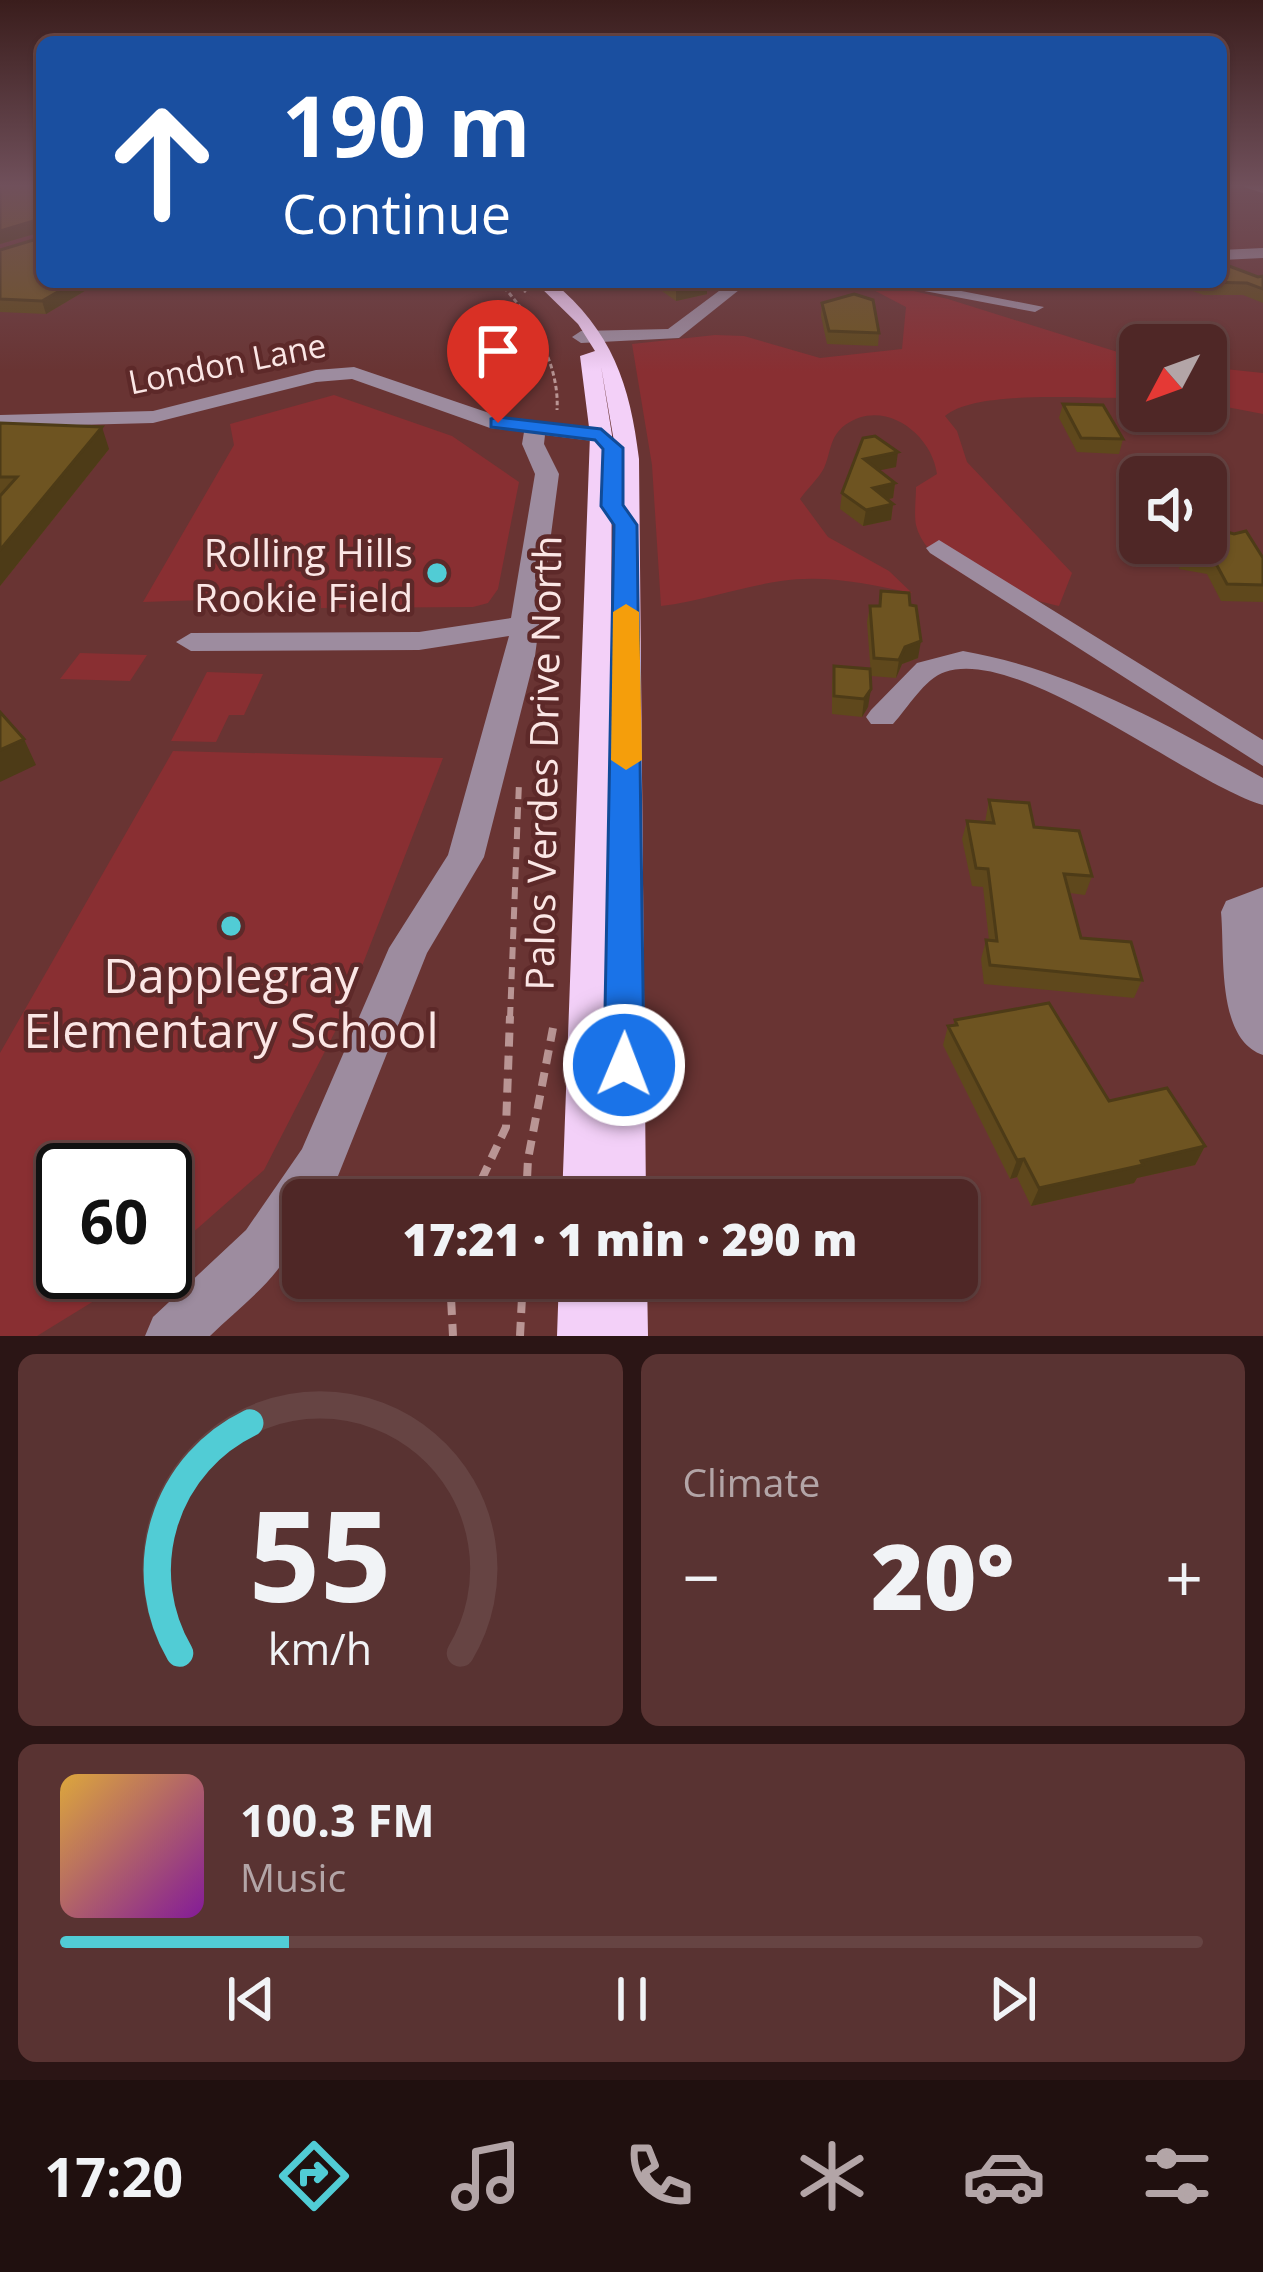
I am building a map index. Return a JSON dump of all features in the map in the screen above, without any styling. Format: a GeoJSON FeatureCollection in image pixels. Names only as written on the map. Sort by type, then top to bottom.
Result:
{"type":"FeatureCollection","features":[{"type":"Feature","properties":{"kind":"main road","name":"Palos Verdes Drive North"},"geometry":{"type":"LineString","coordinates":[[532,288],[591,337],[601,435],[586,1179]]}},
{"type":"Feature","properties":{"kind":"main road","name":"Palos Verdes Drive North"},"geometry":{"type":"LineString","coordinates":[[548,288],[591,337],[622,403],[626,525],[622,1179]]}},
{"type":"Feature","properties":{"kind":"main road"},"geometry":{"type":"LineString","coordinates":[[622,403],[601,435],[613,448],[612,506],[626,525]]}},
{"type":"Feature","properties":{"kind":"main road"},"geometry":{"type":"LineString","coordinates":[[584,1336],[585,1299]]}},
{"type":"Feature","properties":{"kind":"main road"},"geometry":{"type":"LineString","coordinates":[[621,1299],[621,1336]]}},
{"type":"Feature","properties":{"kind":"street"},"geometry":{"type":"LineString","coordinates":[[1227,255],[1263,253]]}},
{"type":"Feature","properties":{"kind":"street"},"geometry":{"type":"LineString","coordinates":[[591,337],[673,334],[733,288]]}},
{"type":"Feature","properties":{"kind":"street"},"geometry":{"type":"LineString","coordinates":[[920,288],[1035,308]]}},
{"type":"Feature","properties":{"kind":"street","name":"London Lane"},"geometry":{"type":"LineString","coordinates":[[0,421],[153,417],[316,376],[354,373],[543,432],[601,435]]}},
{"type":"Feature","properties":{"kind":"street"},"geometry":{"type":"LineString","coordinates":[[172,1336],[264,1248],[320,1165],[409,948],[466,856],[515,677],[547,474],[533,444],[543,432]]}},
{"type":"Feature","properties":{"kind":"street"},"geometry":{"type":"LineString","coordinates":[[939,548],[1263,755]]}},
{"type":"Feature","properties":{"kind":"street"},"geometry":{"type":"LineString","coordinates":[[191,642],[419,640],[523,625]]}},
{"type":"Feature","properties":{"kind":"street"},"geometry":{"type":"LineString","coordinates":[[882,717],[934,665],[973,658],[1043,681],[1151,731],[1263,793]]}},
{"type":"Feature","properties":{"kind":"street"},"geometry":{"type":"LineString","coordinates":[[1263,902],[1240,912],[1253,1025],[1263,1037]]}},
{"type":"Feature","properties":{"kind":"path"},"geometry":{"type":"LineString","coordinates":[[506,288],[515,296],[554,367],[561,395],[543,432]]}},
{"type":"Feature","properties":{"kind":"path"},"geometry":{"type":"LineString","coordinates":[[482,1179],[506,1127],[520,772]]}},
{"type":"Feature","properties":{"kind":"path"},"geometry":{"type":"LineString","coordinates":[[451,1299],[453,1336]]}},
{"type":"Feature","properties":{"kind":"path"},"geometry":{"type":"LineString","coordinates":[[520,1336],[522,1299]]}},
{"type":"Feature","properties":{"kind":"shaded area"},"geometry":{"type":"Polygon","coordinates":[[[870,288],[901,288],[948,299],[1119,352],[1119,398],[1008,399],[961,407],[945,416],[957,431],[967,462],[1072,573],[1059,606],[976,580],[937,557],[924,542],[915,516],[916,487],[937,474],[933,459],[904,424],[875,415],[860,417],[840,430],[824,468],[800,499],[828,537],[889,571],[912,593],[847,581],[797,579],[661,606],[652,465],[632,344],[715,335],[744,336],[820,358],[902,349],[906,307],[870,288]]]}},
{"type":"Feature","properties":{"kind":"shaded area"},"geometry":{"type":"Polygon","coordinates":[[[1227,369],[1263,373],[1263,414],[1227,407],[1227,369]]]}},
{"type":"Feature","properties":{"kind":"shaded area"},"geometry":{"type":"Polygon","coordinates":[[[334,395],[452,436],[519,482],[498,589],[488,603],[321,608],[321,596],[143,602],[234,445],[230,424],[334,395]]]}},
{"type":"Feature","properties":{"kind":"shaded area"},"geometry":{"type":"Polygon","coordinates":[[[80,653],[147,655],[130,681],[60,679],[80,653]]]}},
{"type":"Feature","properties":{"kind":"shaded area"},"geometry":{"type":"Polygon","coordinates":[[[207,672],[263,674],[244,715],[229,715],[216,742],[171,741],[207,672]]]}},
{"type":"Feature","properties":{"kind":"shaded area"},"geometry":{"type":"Polygon","coordinates":[[[173,751],[443,758],[341,1020],[264,1170],[192,1233],[192,1143],[36,1143],[36,1299],[97,1299],[37,1336],[0,1336],[0,1053],[173,751]]]}},
{"type":"Feature","properties":{"kind":"building"},"geometry":{"type":"Polygon","coordinates":[[[36,246],[36,288],[65,288],[42,301],[0,299],[0,250],[36,246]]]}},
{"type":"Feature","properties":{"kind":"building"},"geometry":{"type":"Polygon","coordinates":[[[1227,265],[1263,276],[1263,289],[1227,283],[1227,265]]]}},
{"type":"Feature","properties":{"kind":"building"},"geometry":{"type":"Polygon","coordinates":[[[854,294],[873,300],[879,333],[829,331],[822,303],[854,294]]]}},
{"type":"Feature","properties":{"kind":"building"},"geometry":{"type":"Polygon","coordinates":[[[1063,404],[1103,405],[1123,439],[1081,438],[1063,404]]]}},
{"type":"Feature","properties":{"kind":"building"},"geometry":{"type":"Polygon","coordinates":[[[0,423],[102,427],[0,550],[0,496],[17,477],[0,477],[0,423]]]}},
{"type":"Feature","properties":{"kind":"building"},"geometry":{"type":"Polygon","coordinates":[[[875,436],[898,452],[864,459],[895,483],[873,488],[893,504],[866,510],[842,493],[863,438],[875,436]]]}},
{"type":"Feature","properties":{"kind":"building"},"geometry":{"type":"Polygon","coordinates":[[[1246,531],[1263,558],[1263,585],[1227,584],[1216,564],[1227,564],[1227,532],[1246,531]]]}},
{"type":"Feature","properties":{"kind":"building"},"geometry":{"type":"Polygon","coordinates":[[[881,591],[909,593],[910,605],[916,606],[921,641],[905,647],[899,660],[874,658],[870,606],[880,606],[881,591]]]}},
{"type":"Feature","properties":{"kind":"building"},"geometry":{"type":"Polygon","coordinates":[[[834,666],[870,669],[871,689],[864,699],[834,696],[834,666]]]}},
{"type":"Feature","properties":{"kind":"building"},"geometry":{"type":"Polygon","coordinates":[[[0,712],[24,739],[0,750],[0,712]]]}},
{"type":"Feature","properties":{"kind":"building"},"geometry":{"type":"Polygon","coordinates":[[[989,800],[1029,803],[1034,827],[1079,831],[1092,876],[1064,874],[1081,938],[1131,942],[1142,980],[990,965],[986,940],[997,941],[988,869],[976,868],[967,821],[994,823],[989,800]]]}},
{"type":"Feature","properties":{"kind":"building"},"geometry":{"type":"Polygon","coordinates":[[[1049,1003],[1109,1101],[1167,1088],[1205,1146],[1039,1188],[1024,1159],[1017,1160],[948,1026],[957,1025],[955,1020],[1049,1003]]]}},
{"type":"Feature","properties":{"kind":"slow traffic"},"geometry":{"type":"LineString","coordinates":[[626,612],[626,760]]}},
{"type":"Feature","properties":{"kind":"place","name":"Rolling Hills Rookie Field"},"geometry":{"type":"Point","coordinates":[437,573]}},
{"type":"Feature","properties":{"kind":"place","name":"Dapplegray Elementary School"},"geometry":{"type":"Point","coordinates":[231,926]}},
{"type":"Feature","properties":{"kind":"route"},"geometry":{"type":"LineString","coordinates":[[498,423],[535,431],[601,435],[613,448],[612,506],[626,525],[624,1065]]}}]}
